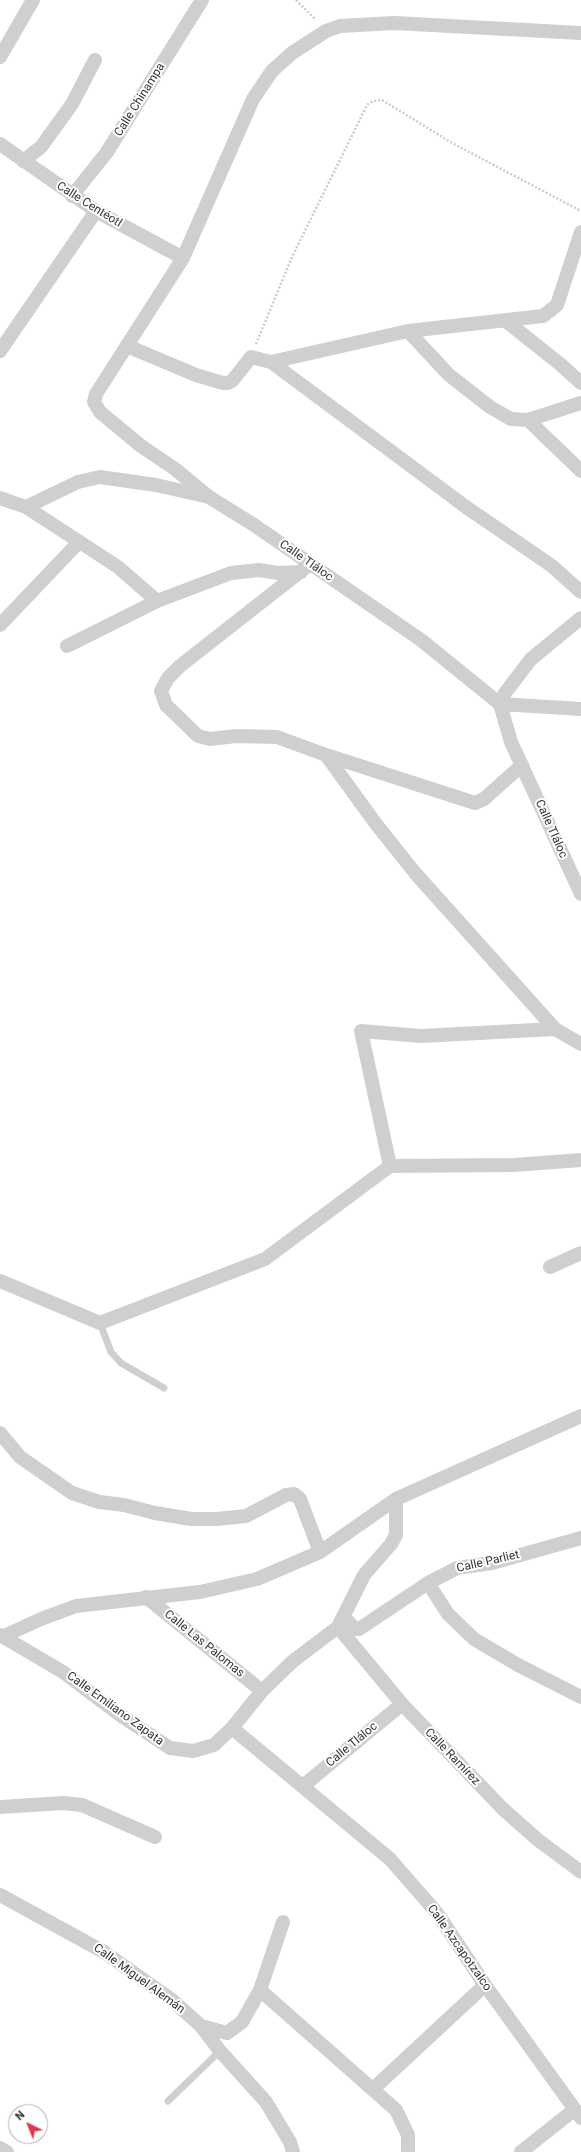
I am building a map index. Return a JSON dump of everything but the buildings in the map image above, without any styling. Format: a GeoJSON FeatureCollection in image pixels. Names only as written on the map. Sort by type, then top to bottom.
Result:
{"type":"FeatureCollection","features":[{"type":"Feature","properties":{"kind":"street"},"geometry":{"type":"LineString","coordinates":[[0,57],[33,0]]}},
{"type":"Feature","properties":{"kind":"street","name":"Calle Chinampa"},"geometry":{"type":"LineString","coordinates":[[72,196],[107,152],[202,0]]}},
{"type":"Feature","properties":{"kind":"street"},"geometry":{"type":"LineString","coordinates":[[209,498],[175,469],[141,446],[100,412],[94,402],[96,394],[183,258],[253,99],[272,71],[292,53],[326,31],[340,26],[394,23],[581,34]]}},
{"type":"Feature","properties":{"kind":"street"},"geometry":{"type":"LineString","coordinates":[[23,161],[41,147],[72,104],[95,60]]}},
{"type":"Feature","properties":{"kind":"street","name":"Calle Centéotl"},"geometry":{"type":"LineString","coordinates":[[0,144],[72,196],[96,211],[183,258]]}},
{"type":"Feature","properties":{"kind":"street"},"geometry":{"type":"LineString","coordinates":[[0,351],[96,211]]}},
{"type":"Feature","properties":{"kind":"street"},"geometry":{"type":"LineString","coordinates":[[271,362],[408,331],[506,322],[542,316],[557,305],[576,266],[581,232]]}},
{"type":"Feature","properties":{"kind":"street"},"geometry":{"type":"LineString","coordinates":[[506,322],[560,364],[581,383]]}},
{"type":"Feature","properties":{"kind":"street"},"geometry":{"type":"LineString","coordinates":[[408,331],[449,375],[490,407],[511,419],[528,420],[581,403]]}},
{"type":"Feature","properties":{"kind":"street"},"geometry":{"type":"LineString","coordinates":[[127,346],[196,374],[223,383],[228,383],[233,380],[251,356],[271,362],[466,507],[552,566],[581,592]]}},
{"type":"Feature","properties":{"kind":"street"},"geometry":{"type":"LineString","coordinates":[[528,420],[581,471]]}},
{"type":"Feature","properties":{"kind":"street","name":"Calle Tláloc"},"geometry":{"type":"LineString","coordinates":[[26,507],[78,482],[100,477],[156,484],[209,498],[254,525],[305,568],[421,640],[500,704],[511,742],[581,894]]}},
{"type":"Feature","properties":{"kind":"street"},"geometry":{"type":"LineString","coordinates":[[0,498],[26,507],[118,567],[157,600]]}},
{"type":"Feature","properties":{"kind":"street"},"geometry":{"type":"LineString","coordinates":[[0,625],[79,542]]}},
{"type":"Feature","properties":{"kind":"street"},"geometry":{"type":"LineString","coordinates":[[68,646],[157,600],[231,573],[259,570],[278,573],[305,568]]}},
{"type":"Feature","properties":{"kind":"street"},"geometry":{"type":"LineString","coordinates":[[305,568],[180,666],[168,678],[161,691],[166,705],[198,736],[210,739],[236,736],[277,736],[326,755],[475,803],[484,799],[522,765]]}},
{"type":"Feature","properties":{"kind":"street"},"geometry":{"type":"LineString","coordinates":[[581,618],[531,658],[505,693],[500,704],[581,709]]}},
{"type":"Feature","properties":{"kind":"street"},"geometry":{"type":"LineString","coordinates":[[326,755],[376,824],[416,874],[555,1029],[581,1044]]}},
{"type":"Feature","properties":{"kind":"street"},"geometry":{"type":"LineString","coordinates":[[390,1166],[361,1031],[421,1036],[555,1029]]}},
{"type":"Feature","properties":{"kind":"street"},"geometry":{"type":"LineString","coordinates":[[0,1281],[100,1323],[265,1259],[390,1166],[514,1165],[581,1160]]}},
{"type":"Feature","properties":{"kind":"street"},"geometry":{"type":"LineString","coordinates":[[550,1267],[581,1253]]}},
{"type":"Feature","properties":{"kind":"street"},"geometry":{"type":"LineString","coordinates":[[2,1636],[76,1606],[200,1592],[257,1579],[320,1552],[396,1499],[581,1416]]}},
{"type":"Feature","properties":{"kind":"street"},"geometry":{"type":"LineString","coordinates":[[0,1433],[20,1457],[72,1493],[99,1502],[124,1505],[155,1513],[191,1519],[217,1519],[246,1516],[286,1495],[294,1494],[300,1499],[320,1552]]}},
{"type":"Feature","properties":{"kind":"street"},"geometry":{"type":"LineString","coordinates":[[232,1728],[262,1691],[293,1660],[341,1622],[364,1575],[391,1544],[396,1535],[396,1499]]}},
{"type":"Feature","properties":{"kind":"street","name":"Calle Parliet"},"geometry":{"type":"LineString","coordinates":[[341,1622],[355,1629],[359,1629],[428,1583],[457,1568],[492,1563],[581,1538]]}},
{"type":"Feature","properties":{"kind":"street"},"geometry":{"type":"LineString","coordinates":[[428,1583],[448,1614],[474,1639],[518,1665],[576,1695]]}},
{"type":"Feature","properties":{"kind":"street","name":"Calle Las Palomas"},"geometry":{"type":"LineString","coordinates":[[146,1597],[262,1691]]}},
{"type":"Feature","properties":{"kind":"street","name":"Calle Ramírez"},"geometry":{"type":"LineString","coordinates":[[341,1622],[402,1704],[503,1809],[538,1840],[581,1872]]}},
{"type":"Feature","properties":{"kind":"street","name":"Calle Emiliano Zapata"},"geometry":{"type":"LineString","coordinates":[[2,1636],[63,1672],[120,1715],[170,1748],[193,1751],[214,1745],[232,1728]]}},
{"type":"Feature","properties":{"kind":"street","name":"Calle Tláloc"},"geometry":{"type":"LineString","coordinates":[[303,1786],[402,1704]]}},
{"type":"Feature","properties":{"kind":"street","name":"Calle Azcapotzalco"},"geometry":{"type":"LineString","coordinates":[[232,1728],[303,1786],[343,1822],[390,1859],[437,1913],[485,1985],[578,2114]]}},
{"type":"Feature","properties":{"kind":"street"},"geometry":{"type":"LineString","coordinates":[[0,1807],[63,1803],[82,1805],[155,1837]]}},
{"type":"Feature","properties":{"kind":"street","name":"Calle Miguel Alemán"},"geometry":{"type":"LineString","coordinates":[[0,1896],[104,1952],[172,2000],[201,2026],[220,2052],[266,2102],[290,2142],[293,2152]]}},
{"type":"Feature","properties":{"kind":"street"},"geometry":{"type":"LineString","coordinates":[[201,2026],[227,2033],[236,2028],[242,2022],[260,1990],[283,1922]]}},
{"type":"Feature","properties":{"kind":"street"},"geometry":{"type":"LineString","coordinates":[[373,2089],[485,1985]]}},
{"type":"Feature","properties":{"kind":"street"},"geometry":{"type":"LineString","coordinates":[[260,1990],[396,2110],[408,2135],[408,2152]]}},
{"type":"Feature","properties":{"kind":"street"},"geometry":{"type":"LineString","coordinates":[[521,2152],[578,2114]]}},
{"type":"Feature","properties":{"kind":"street"},"geometry":{"type":"LineString","coordinates":[[0,2148],[7,2152]]}},
{"type":"Feature","properties":{"kind":"lane"},"geometry":{"type":"LineString","coordinates":[[100,1323],[111,1352],[121,1363],[164,1388]]}},
{"type":"Feature","properties":{"kind":"lane"},"geometry":{"type":"LineString","coordinates":[[168,2101],[220,2052]]}},
{"type":"Feature","properties":{"kind":"path"},"geometry":{"type":"LineString","coordinates":[[296,0],[326,31]]}},
{"type":"Feature","properties":{"kind":"path"},"geometry":{"type":"LineString","coordinates":[[251,356],[292,257],[367,105],[373,101],[382,100],[452,143],[581,211]]}}]}
